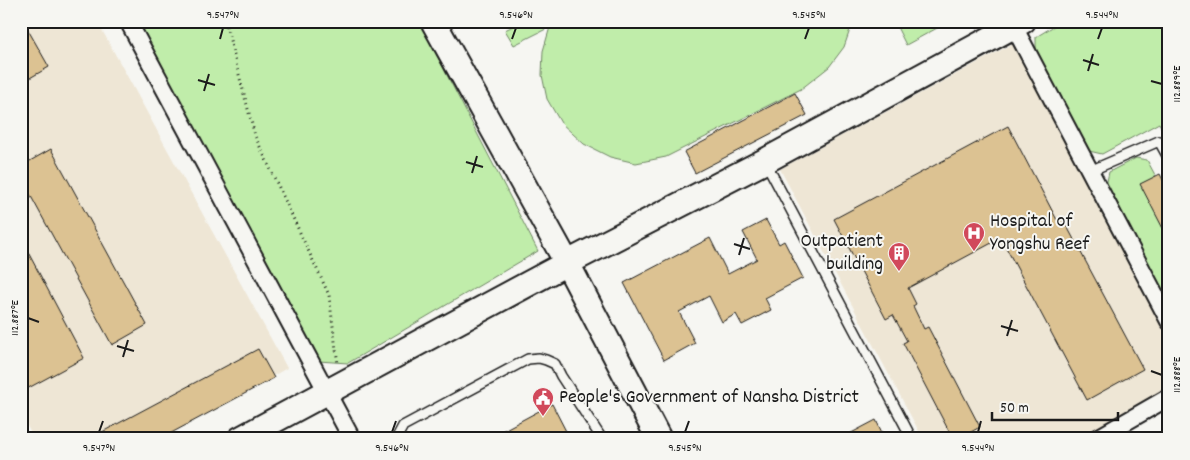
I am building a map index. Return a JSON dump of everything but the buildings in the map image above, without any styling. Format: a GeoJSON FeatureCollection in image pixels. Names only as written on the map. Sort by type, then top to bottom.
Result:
{"type":"FeatureCollection","features":[{"type":"Feature","properties":{"kind":"street"},"geometry":{"type":"LineString","coordinates":[[128,21],[334,389],[352,439]]}},
{"type":"Feature","properties":{"kind":"street"},"geometry":{"type":"LineString","coordinates":[[240,439],[567,263],[765,161],[1016,23],[1090,171],[1169,321]]}},
{"type":"Feature","properties":{"kind":"street"},"geometry":{"type":"LineString","coordinates":[[438,25],[567,263],[659,439]]}},
{"type":"Feature","properties":{"kind":"street"},"geometry":{"type":"LineString","coordinates":[[1096,439],[1169,398]]}},
{"type":"Feature","properties":{"kind":"lane"},"geometry":{"type":"LineString","coordinates":[[1090,171],[1159,141],[1169,159]]}},
{"type":"Feature","properties":{"kind":"lane"},"geometry":{"type":"LineString","coordinates":[[765,161],[912,439]]}},
{"type":"Feature","properties":{"kind":"lane"},"geometry":{"type":"LineString","coordinates":[[396,439],[403,426],[528,359],[539,358],[555,364],[602,439]]}},
{"type":"Feature","properties":{"kind":"path"},"geometry":{"type":"LineString","coordinates":[[225,21],[255,136],[329,296],[334,389]]}},
{"type":"Feature","properties":{"kind":"shaded area"},"geometry":{"type":"Polygon","coordinates":[[[21,21],[97,21],[287,368],[161,439],[34,439],[21,415],[21,21]]]}},
{"type":"Feature","properties":{"kind":"shaded area","name":"Hospital of Yongshu Reef"},"geometry":{"type":"Polygon","coordinates":[[[1014,43],[1169,335],[1169,393],[1084,439],[923,439],[780,169],[1014,43]]]}},
{"type":"Feature","properties":{"kind":"green space"},"geometry":{"type":"Polygon","coordinates":[[[137,21],[419,21],[538,251],[348,363],[318,361],[137,21]]]}},
{"type":"Feature","properties":{"kind":"green space"},"geometry":{"type":"Polygon","coordinates":[[[523,21],[853,21],[844,47],[829,67],[801,89],[666,157],[636,163],[610,157],[584,144],[561,123],[547,99],[542,75],[543,51],[550,27],[514,45],[505,30],[523,21]]]}},
{"type":"Feature","properties":{"kind":"green space"},"geometry":{"type":"Polygon","coordinates":[[[894,21],[950,21],[906,45],[894,21]]]}},
{"type":"Feature","properties":{"kind":"green space"},"geometry":{"type":"Polygon","coordinates":[[[1062,21],[1169,21],[1169,143],[1159,123],[1102,154],[1089,151],[1036,50],[1036,37],[1062,21]]]}},
{"type":"Feature","properties":{"kind":"green space"},"geometry":{"type":"Polygon","coordinates":[[[1136,158],[1147,160],[1169,201],[1169,303],[1106,186],[1109,172],[1136,158]]]}},
{"type":"Feature","properties":{"kind":"place","name":"Hospital of Yongshu Reef"},"geometry":{"type":"Point","coordinates":[974,252]}},
{"type":"Feature","properties":{"kind":"place","name":"Outpatient building"},"geometry":{"type":"Point","coordinates":[899,272]}},
{"type":"Feature","properties":{"kind":"place","name":"People's Government of Nansha District"},"geometry":{"type":"Point","coordinates":[543,417]}}]}
